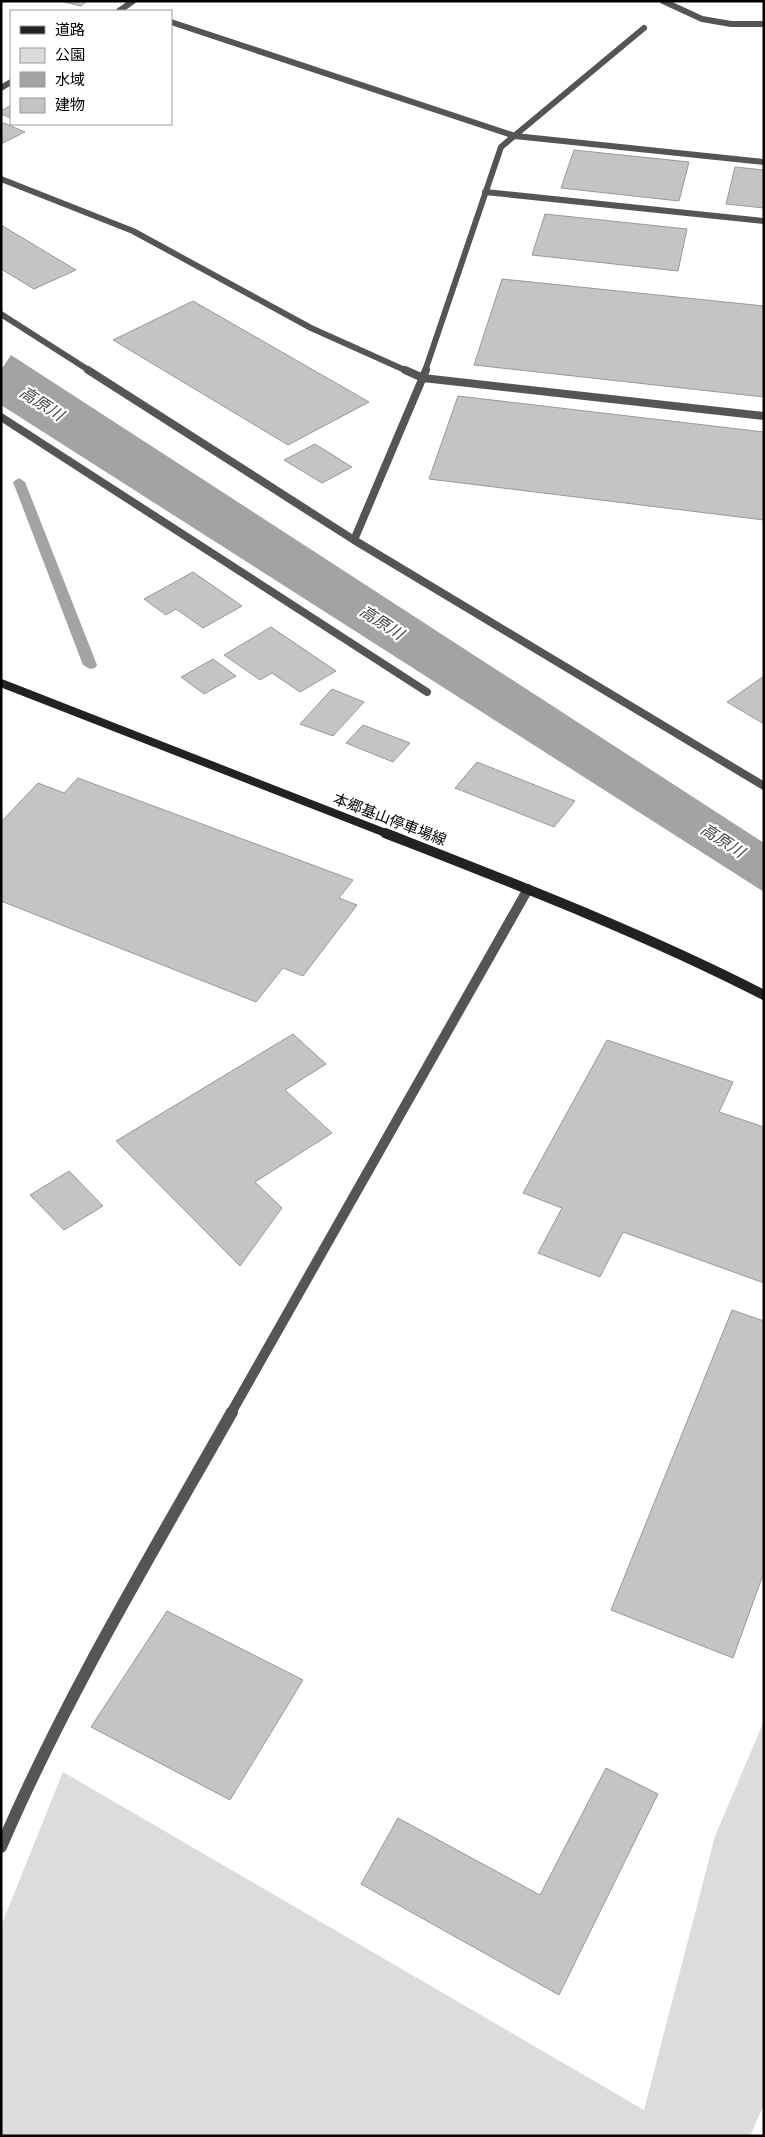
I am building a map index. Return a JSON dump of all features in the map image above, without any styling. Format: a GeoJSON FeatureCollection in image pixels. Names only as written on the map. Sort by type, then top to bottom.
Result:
{"type":"FeatureCollection","features":[{"type":"Feature","properties":{"kind":"main road","name":"本郷基山停車場線"},"geometry":{"type":"LineString","coordinates":[[1,683],[528,890],[688,956],[764,995]]}},
{"type":"Feature","properties":{"kind":"street"},"geometry":{"type":"LineString","coordinates":[[120,10],[133,1]]}},
{"type":"Feature","properties":{"kind":"street"},"geometry":{"type":"LineString","coordinates":[[663,1],[702,19],[731,24],[764,24]]}},
{"type":"Feature","properties":{"kind":"street"},"geometry":{"type":"LineString","coordinates":[[172,22],[514,136],[764,162]]}},
{"type":"Feature","properties":{"kind":"street"},"geometry":{"type":"LineString","coordinates":[[354,540],[423,378],[501,147],[644,28]]}},
{"type":"Feature","properties":{"kind":"street"},"geometry":{"type":"LineString","coordinates":[[1,179],[133,231],[311,328],[423,378],[764,416]]}},
{"type":"Feature","properties":{"kind":"street"},"geometry":{"type":"LineString","coordinates":[[485,192],[764,221]]}},
{"type":"Feature","properties":{"kind":"street"},"geometry":{"type":"LineString","coordinates":[[1,314],[354,540],[764,786]]}},
{"type":"Feature","properties":{"kind":"street"},"geometry":{"type":"LineString","coordinates":[[1,417],[427,692]]}},
{"type":"Feature","properties":{"kind":"street"},"geometry":{"type":"LineString","coordinates":[[1,1847],[17,1810],[103,1640],[528,890]]}},
{"type":"Feature","properties":{"kind":"green space"},"geometry":{"type":"Polygon","coordinates":[[[764,1721],[764,2104],[750,2136],[1,2136],[1,1926],[63,1772],[644,2110],[715,1836],[764,1721]]]}},
{"type":"Feature","properties":{"kind":"water","name":"高原川"},"geometry":{"type":"Polygon","coordinates":[[[11,355],[764,843],[764,892],[1,405],[1,370],[11,355]]]}},
{"type":"Feature","properties":{"kind":"building"},"geometry":{"type":"Polygon","coordinates":[[[60,1],[87,1],[81,6],[60,1]]]}},
{"type":"Feature","properties":{"kind":"building"},"geometry":{"type":"Polygon","coordinates":[[[10,106],[10,118],[1,114],[1,111],[10,106]]]}},
{"type":"Feature","properties":{"kind":"building"},"geometry":{"type":"Polygon","coordinates":[[[4,123],[25,132],[1,144],[1,125],[4,123]]]}},
{"type":"Feature","properties":{"kind":"building"},"geometry":{"type":"Polygon","coordinates":[[[574,150],[689,162],[679,201],[561,188],[574,150]]]}},
{"type":"Feature","properties":{"kind":"building"},"geometry":{"type":"Polygon","coordinates":[[[735,167],[764,170],[764,208],[726,204],[735,167]]]}},
{"type":"Feature","properties":{"kind":"building"},"geometry":{"type":"Polygon","coordinates":[[[545,214],[687,229],[678,271],[532,255],[545,214]]]}},
{"type":"Feature","properties":{"kind":"building"},"geometry":{"type":"Polygon","coordinates":[[[1,225],[76,270],[34,289],[1,269],[1,225]]]}},
{"type":"Feature","properties":{"kind":"building"},"geometry":{"type":"Polygon","coordinates":[[[502,279],[764,306],[764,397],[474,365],[502,279]]]}},
{"type":"Feature","properties":{"kind":"building"},"geometry":{"type":"Polygon","coordinates":[[[193,301],[369,402],[288,445],[113,340],[193,301]]]}},
{"type":"Feature","properties":{"kind":"building"},"geometry":{"type":"Polygon","coordinates":[[[458,396],[764,432],[764,520],[429,479],[458,396]]]}},
{"type":"Feature","properties":{"kind":"building"},"geometry":{"type":"Polygon","coordinates":[[[315,444],[352,467],[322,483],[284,460],[315,444]]]}},
{"type":"Feature","properties":{"kind":"building"},"geometry":{"type":"Polygon","coordinates":[[[193,572],[242,606],[203,628],[176,609],[166,615],[144,599],[193,572]]]}},
{"type":"Feature","properties":{"kind":"building"},"geometry":{"type":"Polygon","coordinates":[[[271,627],[336,671],[300,692],[272,673],[260,680],[224,655],[271,627]]]}},
{"type":"Feature","properties":{"kind":"building"},"geometry":{"type":"Polygon","coordinates":[[[213,659],[236,676],[204,694],[181,677],[213,659]]]}},
{"type":"Feature","properties":{"kind":"building"},"geometry":{"type":"Polygon","coordinates":[[[764,676],[764,724],[727,702],[764,676]]]}},
{"type":"Feature","properties":{"kind":"building"},"geometry":{"type":"Polygon","coordinates":[[[332,689],[364,702],[333,736],[300,724],[332,689]]]}},
{"type":"Feature","properties":{"kind":"building"},"geometry":{"type":"Polygon","coordinates":[[[363,725],[410,743],[393,762],[346,743],[363,725]]]}},
{"type":"Feature","properties":{"kind":"building"},"geometry":{"type":"Polygon","coordinates":[[[477,762],[575,801],[554,827],[455,788],[477,762]]]}},
{"type":"Feature","properties":{"kind":"building"},"geometry":{"type":"Polygon","coordinates":[[[78,778],[353,880],[339,898],[357,905],[303,976],[283,968],[256,1002],[1,901],[1,822],[38,783],[64,793],[78,778]]]}},
{"type":"Feature","properties":{"kind":"building"},"geometry":{"type":"Polygon","coordinates":[[[293,1034],[326,1064],[285,1090],[332,1133],[255,1182],[282,1208],[240,1266],[116,1141],[293,1034]]]}},
{"type":"Feature","properties":{"kind":"building"},"geometry":{"type":"Polygon","coordinates":[[[607,1040],[733,1082],[719,1112],[764,1127],[764,1283],[623,1232],[600,1277],[538,1253],[562,1208],[523,1193],[607,1040]]]}},
{"type":"Feature","properties":{"kind":"building"},"geometry":{"type":"Polygon","coordinates":[[[69,1171],[103,1206],[64,1230],[30,1195],[69,1171]]]}},
{"type":"Feature","properties":{"kind":"building"},"geometry":{"type":"Polygon","coordinates":[[[732,1310],[764,1321],[764,1572],[733,1658],[611,1610],[732,1310]]]}},
{"type":"Feature","properties":{"kind":"building"},"geometry":{"type":"Polygon","coordinates":[[[167,1611],[303,1680],[230,1800],[91,1727],[167,1611]]]}},
{"type":"Feature","properties":{"kind":"building"},"geometry":{"type":"Polygon","coordinates":[[[606,1768],[658,1794],[559,1995],[361,1884],[398,1818],[540,1895],[606,1768]]]}},
{"type":"Feature","properties":{"kind":"waterway"},"geometry":{"type":"LineString","coordinates":[[19,482],[90,665]]}}]}
